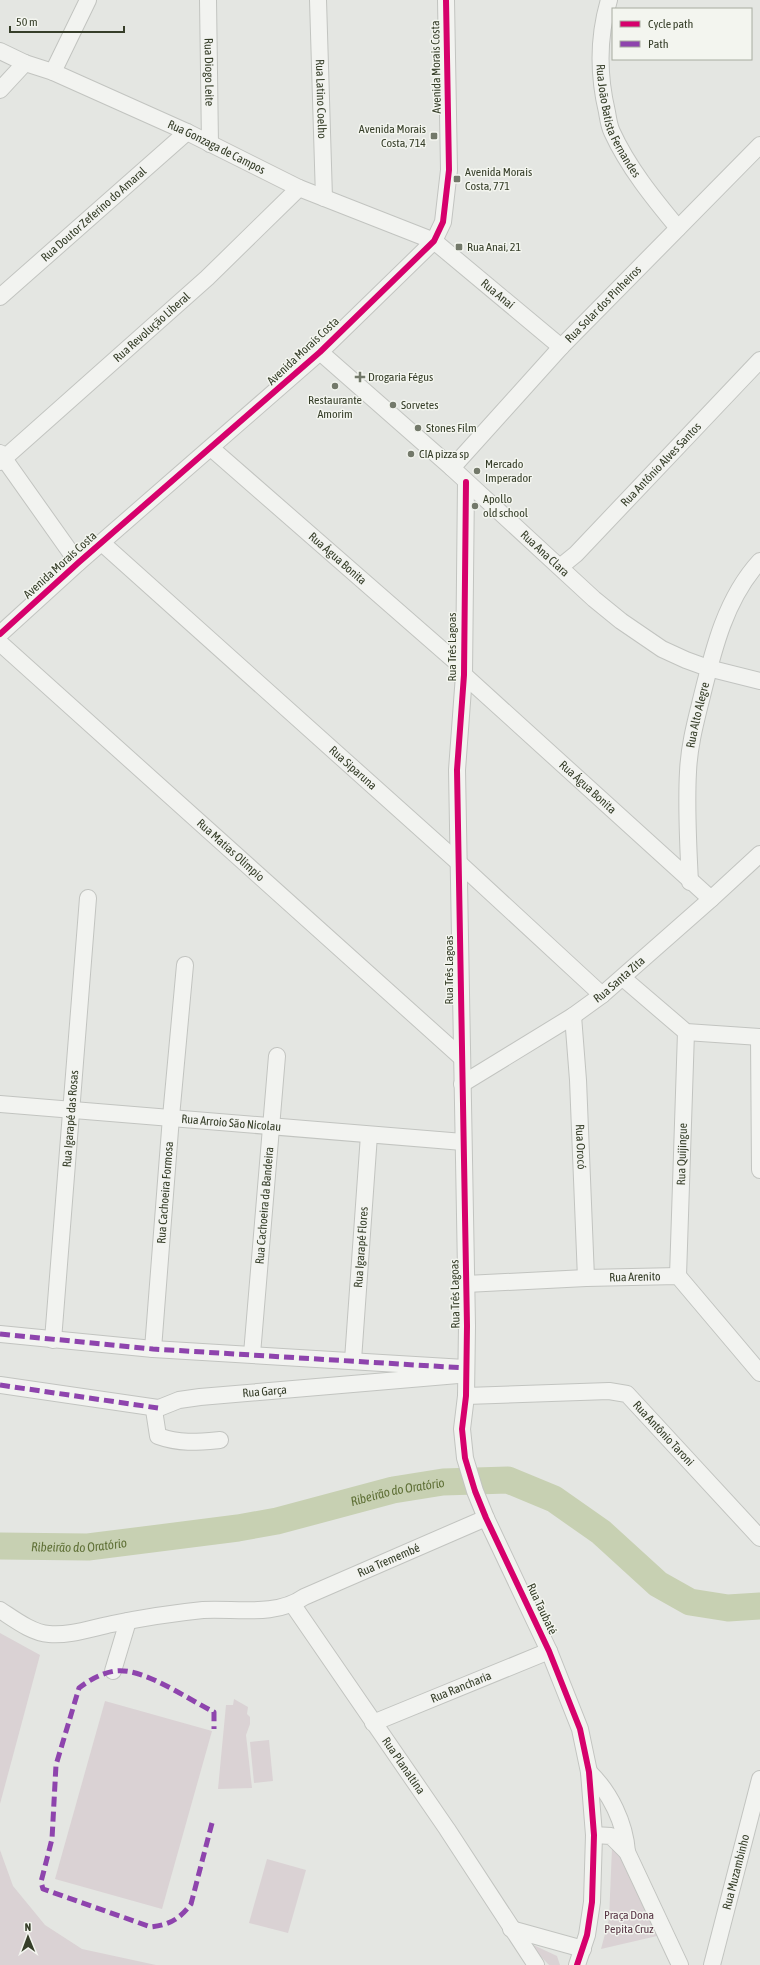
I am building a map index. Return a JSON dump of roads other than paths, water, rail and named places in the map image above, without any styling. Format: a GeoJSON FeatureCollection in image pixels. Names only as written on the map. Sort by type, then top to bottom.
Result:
{"type":"FeatureCollection","features":[{"type":"Feature","properties":{"kind":"street"},"geometry":{"type":"LineString","coordinates":[[53,72],[88,0]]}},
{"type":"Feature","properties":{"kind":"street","name":"Rua Diogo Leite"},"geometry":{"type":"LineString","coordinates":[[208,0],[210,144]]}},
{"type":"Feature","properties":{"kind":"street","name":"Rua Latino Coelho"},"geometry":{"type":"LineString","coordinates":[[318,0],[324,198]]}},
{"type":"Feature","properties":{"kind":"street","name":"Avenida Morais Costa"},"geometry":{"type":"LineString","coordinates":[[0,634],[78,562],[102,543],[320,352],[434,240],[443,222],[449,170],[446,0]]}},
{"type":"Feature","properties":{"kind":"street","name":"Rua João Batista Fernandes"},"geometry":{"type":"LineString","coordinates":[[609,0],[601,33],[600,66],[604,100],[611,131],[625,157],[658,204],[678,228]]}},
{"type":"Feature","properties":{"kind":"street","name":"Rua Gonzaga de Campos"},"geometry":{"type":"LineString","coordinates":[[0,51],[25,63],[53,72],[187,132],[299,188],[434,240]]}},
{"type":"Feature","properties":{"kind":"street"},"geometry":{"type":"LineString","coordinates":[[0,90],[25,63]]}},
{"type":"Feature","properties":{"kind":"street","name":"Rua Doutor Zeferino do Amaral"},"geometry":{"type":"LineString","coordinates":[[0,297],[187,132]]}},
{"type":"Feature","properties":{"kind":"street","name":"Rua Solar dos Pinheiros"},"geometry":{"type":"LineString","coordinates":[[452,468],[561,347],[760,145]]}},
{"type":"Feature","properties":{"kind":"street","name":"Rua Revolução Liberal"},"geometry":{"type":"LineString","coordinates":[[1,458],[207,278],[299,188]]}},
{"type":"Feature","properties":{"kind":"street","name":"Rua Anaí"},"geometry":{"type":"LineString","coordinates":[[434,240],[561,347]]}},
{"type":"Feature","properties":{"kind":"street","name":"Rua Ana Clara"},"geometry":{"type":"LineString","coordinates":[[320,352],[452,468],[594,599],[642,636],[662,649],[708,668],[760,681]]}},
{"type":"Feature","properties":{"kind":"street","name":"Rua Antônio Alves Santos"},"geometry":{"type":"LineString","coordinates":[[560,567],[576,554],[760,360]]}},
{"type":"Feature","properties":{"kind":"street","name":"Rua Água Bonita"},"geometry":{"type":"LineString","coordinates":[[211,448],[464,672],[690,882],[711,899]]}},
{"type":"Feature","properties":{"kind":"street"},"geometry":{"type":"LineString","coordinates":[[1,458],[78,562]]}},
{"type":"Feature","properties":{"kind":"street","name":"Rua Três Lagoas"},"geometry":{"type":"LineString","coordinates":[[465,1458],[462,1429],[466,1396],[466,1284],[457,770],[464,672],[466,482]]}},
{"type":"Feature","properties":{"kind":"street","name":"Rua Siparuna"},"geometry":{"type":"LineString","coordinates":[[102,543],[459,863],[602,995]]}},
{"type":"Feature","properties":{"kind":"street","name":"Rua Alto Alegre"},"geometry":{"type":"LineString","coordinates":[[690,882],[687,826],[688,771],[692,734],[715,643],[734,598],[750,572],[760,561]]}},
{"type":"Feature","properties":{"kind":"street","name":"Rua Matias Olímpio"},"geometry":{"type":"LineString","coordinates":[[0,643],[462,1058]]}},
{"type":"Feature","properties":{"kind":"street","name":"Rua Santa Zita"},"geometry":{"type":"LineString","coordinates":[[462,1084],[573,1016],[602,995],[623,978],[760,854]]}},
{"type":"Feature","properties":{"kind":"street","name":"Rua Igarapé das Rosas"},"geometry":{"type":"LineString","coordinates":[[53,1340],[88,898]]}},
{"type":"Feature","properties":{"kind":"street","name":"Rua Cachoeira Formosa"},"geometry":{"type":"LineString","coordinates":[[153,1349],[170,1117],[185,965]]}},
{"type":"Feature","properties":{"kind":"street"},"geometry":{"type":"LineString","coordinates":[[623,978],[686,1032],[760,1038],[760,1170]]}},
{"type":"Feature","properties":{"kind":"street","name":"Rua Orocó"},"geometry":{"type":"LineString","coordinates":[[573,1016],[578,1080],[586,1278]]}},
{"type":"Feature","properties":{"kind":"street","name":"Rua Quijingue"},"geometry":{"type":"LineString","coordinates":[[678,1276],[686,1032]]}},
{"type":"Feature","properties":{"kind":"street","name":"Rua Cachoeira da Bandeira"},"geometry":{"type":"LineString","coordinates":[[252,1354],[270,1125],[277,1056]]}},
{"type":"Feature","properties":{"kind":"street","name":"Rua Arroio São Nicolau"},"geometry":{"type":"LineString","coordinates":[[0,1104],[463,1142]]}},
{"type":"Feature","properties":{"kind":"street","name":"Rua Igarapé Flores"},"geometry":{"type":"LineString","coordinates":[[353,1360],[368,1135]]}},
{"type":"Feature","properties":{"kind":"street","name":"Rua Arenito"},"geometry":{"type":"LineString","coordinates":[[466,1284],[586,1278],[678,1276],[760,1373]]}},
{"type":"Feature","properties":{"kind":"street"},"geometry":{"type":"LineString","coordinates":[[0,1334],[153,1349],[353,1360],[465,1371]]}},
{"type":"Feature","properties":{"kind":"street","name":"Rua Garça"},"geometry":{"type":"LineString","coordinates":[[158,1408],[179,1400],[200,1397],[465,1371]]}},
{"type":"Feature","properties":{"kind":"street"},"geometry":{"type":"LineString","coordinates":[[0,1384],[158,1408]]}},
{"type":"Feature","properties":{"kind":"street","name":"Rua Antônio Taroni"},"geometry":{"type":"LineString","coordinates":[[466,1396],[609,1391],[627,1394],[760,1538]]}},
{"type":"Feature","properties":{"kind":"street"},"geometry":{"type":"LineString","coordinates":[[158,1408],[154,1410],[158,1436],[172,1441],[192,1443],[220,1440]]}},
{"type":"Feature","properties":{"kind":"street","name":"Rua Taubaté"},"geometry":{"type":"LineString","coordinates":[[465,1458],[486,1518],[549,1651],[580,1729],[589,1772],[599,1782],[611,1801],[626,1839],[627,1852]]}},
{"type":"Feature","properties":{"kind":"street","name":"Rua Tremembé"},"geometry":{"type":"LineString","coordinates":[[0,1610],[36,1630],[48,1634],[68,1633],[128,1621],[203,1610],[276,1609],[292,1605],[304,1597],[486,1518]]}},
{"type":"Feature","properties":{"kind":"street","name":"Rua Planaltina"},"geometry":{"type":"LineString","coordinates":[[292,1605],[447,1829],[511,1929],[536,1965]]}},
{"type":"Feature","properties":{"kind":"street"},"geometry":{"type":"LineString","coordinates":[[113,1671],[128,1621]]}},
{"type":"Feature","properties":{"kind":"street","name":"Rua Rancharia"},"geometry":{"type":"LineString","coordinates":[[373,1723],[549,1651]]}},
{"type":"Feature","properties":{"kind":"street"},"geometry":{"type":"LineString","coordinates":[[577,1965],[583,1949],[591,1913],[594,1835],[589,1772]]}},
{"type":"Feature","properties":{"kind":"street","name":"Rua Muzambinho"},"geometry":{"type":"LineString","coordinates":[[712,1965],[760,1779]]}},
{"type":"Feature","properties":{"kind":"street","name":"Rua Taubaté"},"geometry":{"type":"LineString","coordinates":[[594,1835],[611,1836],[627,1852],[680,1965]]}},
{"type":"Feature","properties":{"kind":"street"},"geometry":{"type":"LineString","coordinates":[[511,1929],[583,1949]]}},
{"type":"Feature","properties":{"kind":"waterway","name":"Ribeirão do Oratório"},"geometry":{"type":"LineString","coordinates":[[0,1546],[88,1547],[238,1528],[277,1521],[393,1490],[443,1482],[508,1480],[554,1499],[601,1532],[658,1584],[690,1602],[728,1608],[760,1606]]}},
{"type":"Feature","properties":{"kind":"place","name":"Avenida Morais Costa, 714"},"geometry":{"type":"Point","coordinates":[434,136]}},
{"type":"Feature","properties":{"kind":"place","name":"Avenida Morais Costa, 771"},"geometry":{"type":"Point","coordinates":[457,179]}},
{"type":"Feature","properties":{"kind":"place","name":"Rua Anaí, 21"},"geometry":{"type":"Point","coordinates":[459,247]}},
{"type":"Feature","properties":{"kind":"place","name":"Drogaria Fégus"},"geometry":{"type":"Point","coordinates":[360,377]}},
{"type":"Feature","properties":{"kind":"place","name":"Restaurante Amorim"},"geometry":{"type":"Point","coordinates":[335,386]}},
{"type":"Feature","properties":{"kind":"place","name":"Sorvetes"},"geometry":{"type":"Point","coordinates":[393,405]}},
{"type":"Feature","properties":{"kind":"place","name":"Stones Film"},"geometry":{"type":"Point","coordinates":[418,428]}},
{"type":"Feature","properties":{"kind":"place","name":"CIA pizza sp"},"geometry":{"type":"Point","coordinates":[411,454]}},
{"type":"Feature","properties":{"kind":"place","name":"Mercado Imperador"},"geometry":{"type":"Point","coordinates":[477,471]}},
{"type":"Feature","properties":{"kind":"place","name":"Apollo old school"},"geometry":{"type":"Point","coordinates":[475,506]}},
{"type":"Feature","properties":{"kind":"park label","name":"Praça Dona Pepita Cruz"},"geometry":{"type":"Point","coordinates":[629,1922]}}]}
